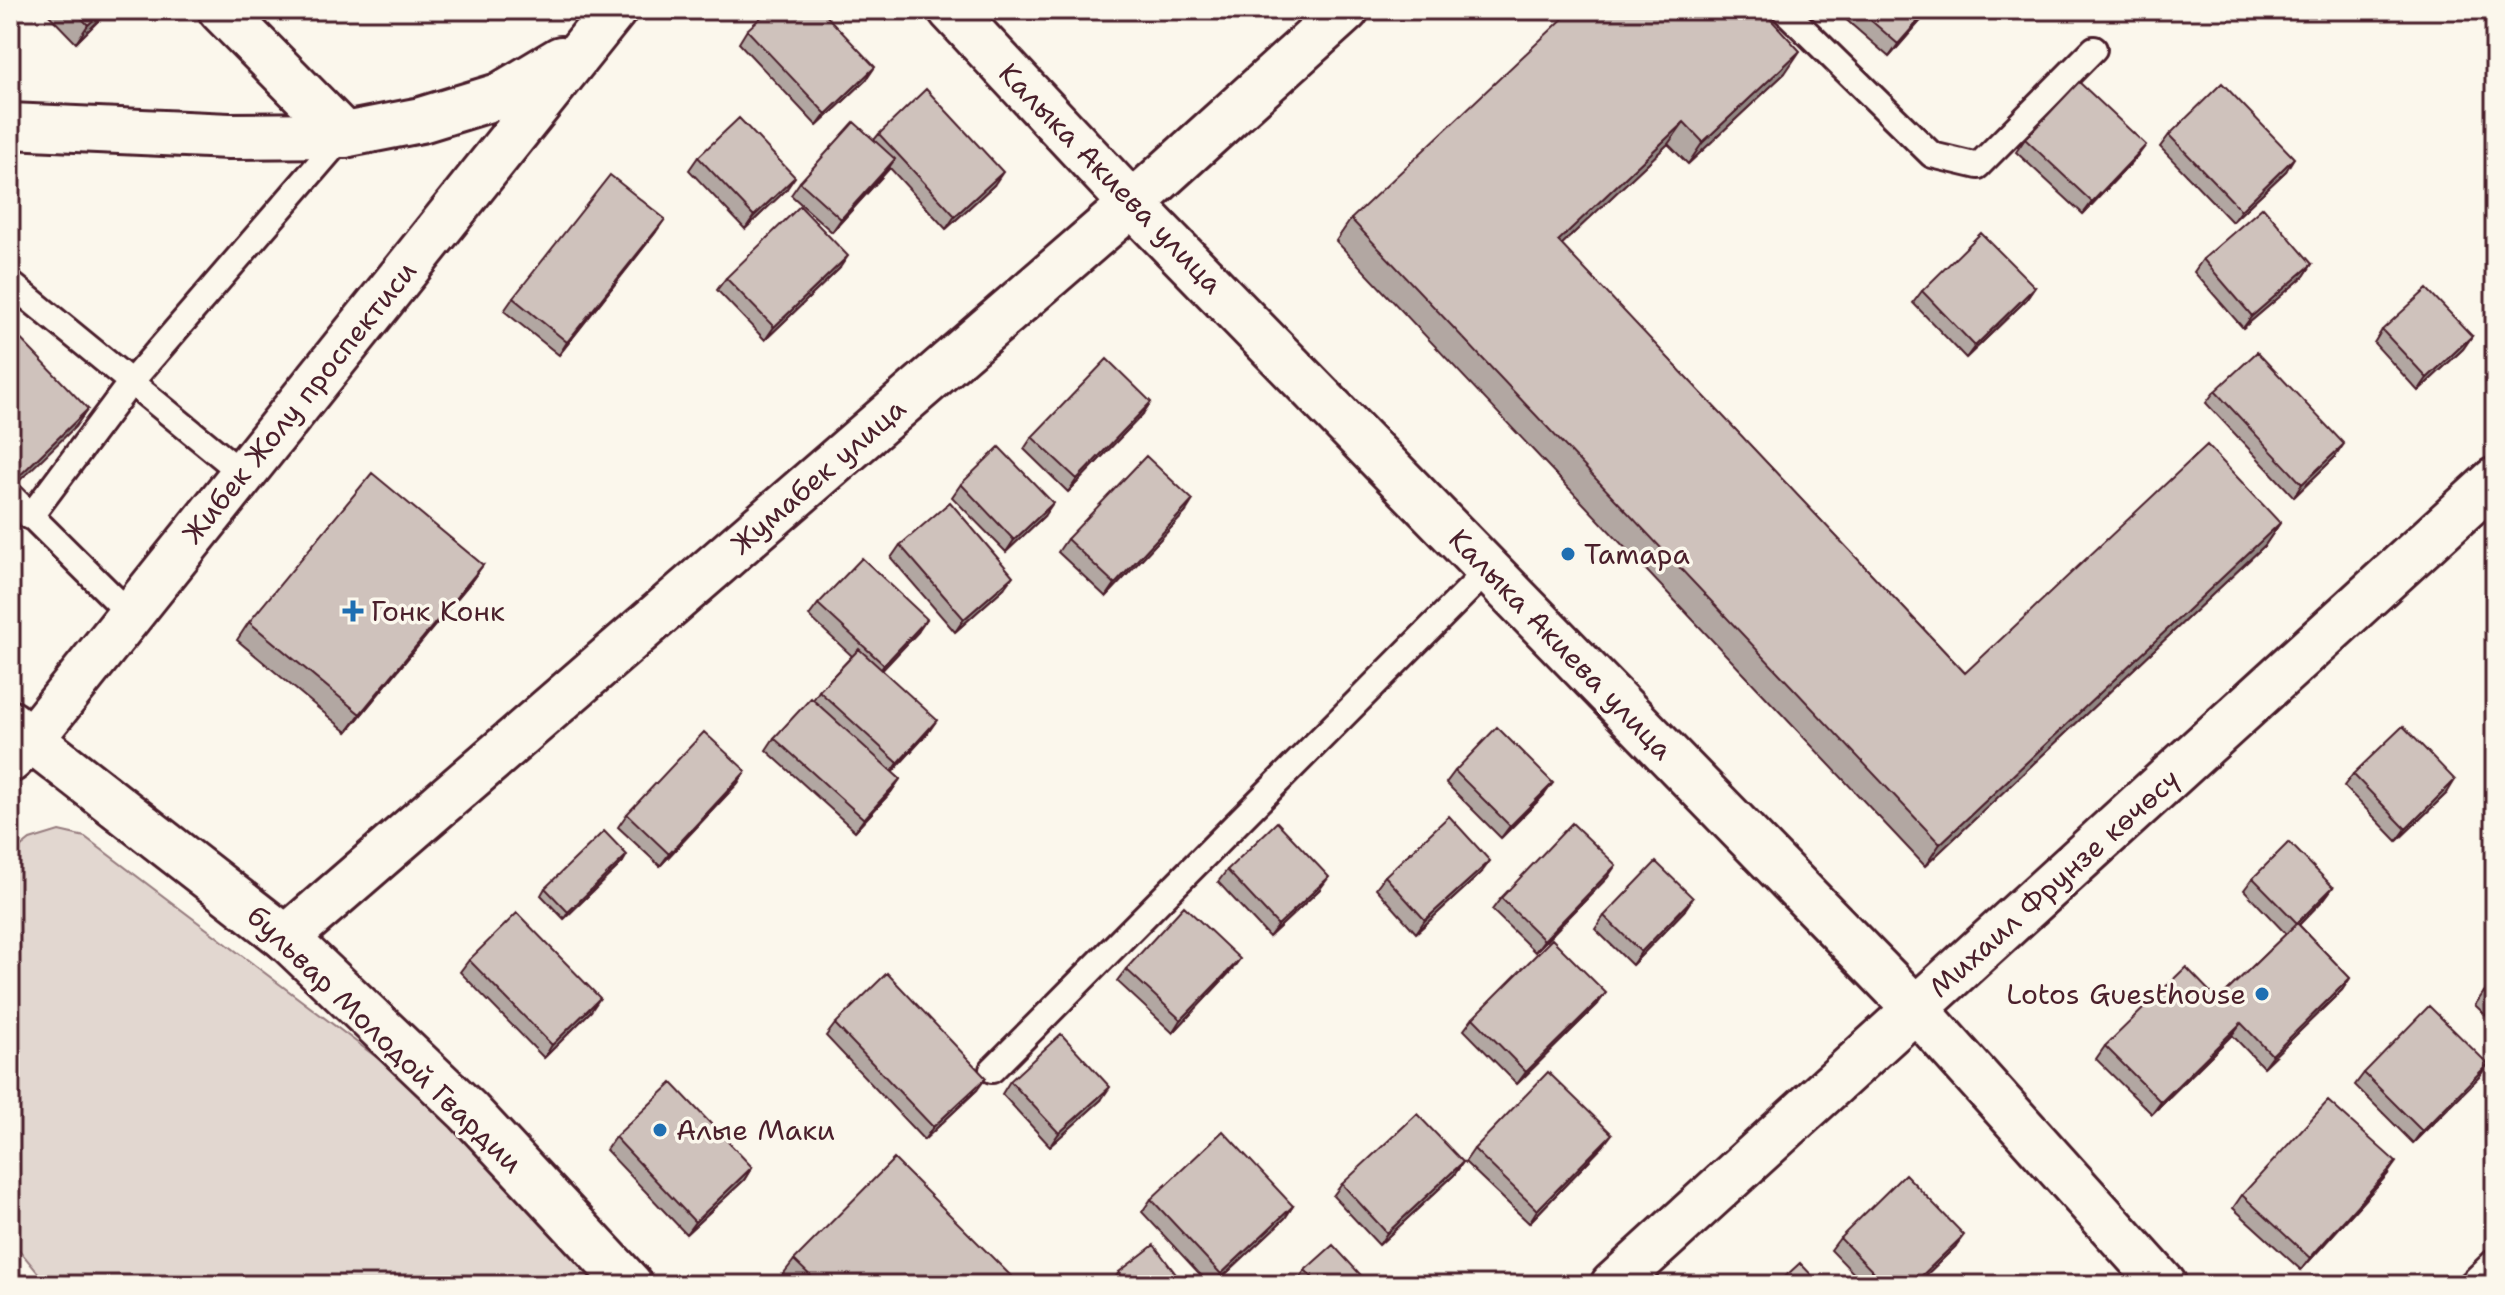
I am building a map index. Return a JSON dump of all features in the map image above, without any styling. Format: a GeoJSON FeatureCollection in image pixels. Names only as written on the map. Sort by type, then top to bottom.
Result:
{"type":"FeatureCollection","features":[{"type":"Feature","properties":{"kind":"main road"},"geometry":{"type":"LineString","coordinates":[[221,10],[344,135]]}},
{"type":"Feature","properties":{"kind":"main road","name":"Жибек Жолу проспектиси"},"geometry":{"type":"LineString","coordinates":[[17,740],[130,614],[614,10]]}},
{"type":"Feature","properties":{"kind":"main road","name":"Калыка Акиева улица"},"geometry":{"type":"LineString","coordinates":[[951,10],[1132,204],[1916,1009],[2164,1285]]}},
{"type":"Feature","properties":{"kind":"main road","name":"Жумабек улица"},"geometry":{"type":"LineString","coordinates":[[286,938],[1132,204],[1346,10]]}},
{"type":"Feature","properties":{"kind":"main road","name":"Жибек Жолу проспектиси"},"geometry":{"type":"LineString","coordinates":[[10,126],[229,136],[344,135],[421,120],[499,96],[587,43]]}},
{"type":"Feature","properties":{"kind":"main road","name":"Михаил Фрунзе көчөсү"},"geometry":{"type":"LineString","coordinates":[[1613,1285],[2495,480]]}},
{"type":"Feature","properties":{"kind":"main road","name":"бульвар Молодой Гвардии"},"geometry":{"type":"LineString","coordinates":[[17,740],[286,938],[468,1111],[630,1285]]}},
{"type":"Feature","properties":{"kind":"lane"},"geometry":{"type":"LineString","coordinates":[[1784,10],[1932,155],[1978,166],[2094,49]]}},
{"type":"Feature","properties":{"kind":"lane"},"geometry":{"type":"LineString","coordinates":[[30,517],[131,382],[344,135]]}},
{"type":"Feature","properties":{"kind":"lane"},"geometry":{"type":"LineString","coordinates":[[10,283],[243,474]]}},
{"type":"Feature","properties":{"kind":"lane"},"geometry":{"type":"LineString","coordinates":[[10,495],[130,614]]}},
{"type":"Feature","properties":{"kind":"lane"},"geometry":{"type":"LineString","coordinates":[[992,1070],[1488,570]]}},
{"type":"Feature","properties":{"kind":"lane"},"geometry":{"type":"LineString","coordinates":[[2470,1285],[2495,1261]]}},
{"type":"Feature","properties":{"kind":"shaded area"},"geometry":{"type":"Polygon","coordinates":[[[59,831],[85,837],[486,1140],[617,1285],[48,1285],[10,1239],[10,856],[30,840],[59,831]]]}},
{"type":"Feature","properties":{"kind":"building"},"geometry":{"type":"Polygon","coordinates":[[[74,10],[104,10],[88,25],[74,10]]]}},
{"type":"Feature","properties":{"kind":"building"},"geometry":{"type":"Polygon","coordinates":[[[769,10],[821,10],[875,67],[826,114],[747,30],[769,10]]]}},
{"type":"Feature","properties":{"kind":"building"},"geometry":{"type":"Polygon","coordinates":[[[1572,10],[1762,10],[1800,51],[1703,142],[1684,122],[1558,241],[1965,673],[2207,445],[2280,523],[1940,844],[1351,219],[1572,10]]]}},
{"type":"Feature","properties":{"kind":"building"},"geometry":{"type":"Polygon","coordinates":[[[1859,10],[1928,10],[1898,44],[1859,10]]]}},
{"type":"Feature","properties":{"kind":"building"},"geometry":{"type":"Polygon","coordinates":[[[2079,82],[2146,145],[2092,202],[2025,139],[2079,82]]]}},
{"type":"Feature","properties":{"kind":"building"},"geometry":{"type":"Polygon","coordinates":[[[2222,83],[2294,158],[2241,210],[2169,135],[2222,83]]]}},
{"type":"Feature","properties":{"kind":"building"},"geometry":{"type":"Polygon","coordinates":[[[926,89],[1003,172],[955,216],[879,134],[926,89]]]}},
{"type":"Feature","properties":{"kind":"building"},"geometry":{"type":"Polygon","coordinates":[[[739,118],[795,177],[754,216],[698,157],[739,118]]]}},
{"type":"Feature","properties":{"kind":"building"},"geometry":{"type":"Polygon","coordinates":[[[854,122],[895,159],[841,219],[800,182],[854,122]]]}},
{"type":"Feature","properties":{"kind":"building"},"geometry":{"type":"Polygon","coordinates":[[[610,175],[665,219],[567,342],[513,298],[610,175]]]}},
{"type":"Feature","properties":{"kind":"building"},"geometry":{"type":"Polygon","coordinates":[[[800,206],[848,256],[774,327],[726,278],[800,206]]]}},
{"type":"Feature","properties":{"kind":"building"},"geometry":{"type":"Polygon","coordinates":[[[2263,207],[2312,264],[2252,316],[2203,259],[2263,207]]]}},
{"type":"Feature","properties":{"kind":"building"},"geometry":{"type":"Polygon","coordinates":[[[1981,233],[2035,287],[1975,346],[1922,291],[1981,233]]]}},
{"type":"Feature","properties":{"kind":"building"},"geometry":{"type":"Polygon","coordinates":[[[2427,289],[2472,336],[2427,378],[2382,330],[2427,289]]]}},
{"type":"Feature","properties":{"kind":"building"},"geometry":{"type":"Polygon","coordinates":[[[10,328],[88,409],[10,485],[10,328]]]}},
{"type":"Feature","properties":{"kind":"building"},"geometry":{"type":"Polygon","coordinates":[[[2257,352],[2344,444],[2302,484],[2215,391],[2257,352]]]}},
{"type":"Feature","properties":{"kind":"building"},"geometry":{"type":"Polygon","coordinates":[[[1107,359],[1151,402],[1077,479],[1032,437],[1107,359]]]}},
{"type":"Feature","properties":{"kind":"building"},"geometry":{"type":"Polygon","coordinates":[[[999,447],[1053,503],[1014,540],[961,484],[999,447]]]}},
{"type":"Feature","properties":{"kind":"building"},"geometry":{"type":"Polygon","coordinates":[[[1146,456],[1193,500],[1115,584],[1067,539],[1146,456]]]}},
{"type":"Feature","properties":{"kind":"building","name":"Гонк Конк"},"geometry":{"type":"Polygon","coordinates":[[[372,473],[483,565],[360,714],[249,622],[372,473]]]}},
{"type":"Feature","properties":{"kind":"building"},"geometry":{"type":"Polygon","coordinates":[[[950,502],[1013,576],[964,619],[900,545],[950,502]]]}},
{"type":"Feature","properties":{"kind":"building"},"geometry":{"type":"Polygon","coordinates":[[[862,558],[927,619],[884,665],[818,604],[862,558]]]}},
{"type":"Feature","properties":{"kind":"building"},"geometry":{"type":"Polygon","coordinates":[[[859,649],[937,720],[898,763],[819,691],[859,649]]]}},
{"type":"Feature","properties":{"kind":"building"},"geometry":{"type":"Polygon","coordinates":[[[811,698],[900,779],[864,819],[774,738],[811,698]]]}},
{"type":"Feature","properties":{"kind":"building"},"geometry":{"type":"Polygon","coordinates":[[[2403,726],[2455,780],[2406,829],[2353,774],[2403,726]]]}},
{"type":"Feature","properties":{"kind":"building"},"geometry":{"type":"Polygon","coordinates":[[[1497,727],[1553,783],[1510,826],[1455,771],[1497,727]]]}},
{"type":"Feature","properties":{"kind":"building"},"geometry":{"type":"Polygon","coordinates":[[[704,732],[746,771],[669,854],[627,814],[704,732]]]}},
{"type":"Feature","properties":{"kind":"building"},"geometry":{"type":"Polygon","coordinates":[[[1449,816],[1490,861],[1425,920],[1385,876],[1449,816]]]}},
{"type":"Feature","properties":{"kind":"building"},"geometry":{"type":"Polygon","coordinates":[[[1277,822],[1329,877],[1278,925],[1227,870],[1277,822]]]}},
{"type":"Feature","properties":{"kind":"building"},"geometry":{"type":"Polygon","coordinates":[[[1572,823],[1616,865],[1544,940],[1501,898],[1572,823]]]}},
{"type":"Feature","properties":{"kind":"building"},"geometry":{"type":"Polygon","coordinates":[[[604,831],[627,855],[568,912],[545,888],[604,831]]]}},
{"type":"Feature","properties":{"kind":"building"},"geometry":{"type":"Polygon","coordinates":[[[2289,842],[2333,887],[2297,923],[2253,878],[2289,842]]]}},
{"type":"Feature","properties":{"kind":"building"},"geometry":{"type":"Polygon","coordinates":[[[1656,862],[1693,898],[1641,952],[1604,916],[1656,862]]]}},
{"type":"Feature","properties":{"kind":"building"},"geometry":{"type":"Polygon","coordinates":[[[1184,906],[1240,959],[1181,1020],[1126,969],[1184,906]]]}},
{"type":"Feature","properties":{"kind":"building"},"geometry":{"type":"Polygon","coordinates":[[[517,913],[600,998],[552,1045],[469,960],[517,913]]]}},
{"type":"Feature","properties":{"kind":"building"},"geometry":{"type":"Polygon","coordinates":[[[2297,923],[2350,978],[2272,1055],[2241,1023],[2161,1102],[2105,1046],[2186,967],[2218,1000],[2297,923]]]}},
{"type":"Feature","properties":{"kind":"building"},"geometry":{"type":"Polygon","coordinates":[[[1552,939],[1606,993],[1526,1072],[1473,1018],[1552,939]]]}},
{"type":"Feature","properties":{"kind":"building"},"geometry":{"type":"Polygon","coordinates":[[[887,973],[986,1078],[933,1127],[835,1024],[887,973]]]}},
{"type":"Feature","properties":{"kind":"building"},"geometry":{"type":"Polygon","coordinates":[[[2495,981],[2495,1003],[2484,992],[2495,981]]]}},
{"type":"Feature","properties":{"kind":"building"},"geometry":{"type":"Polygon","coordinates":[[[2429,1006],[2488,1064],[2422,1131],[2364,1073],[2429,1006]]]}},
{"type":"Feature","properties":{"kind":"building"},"geometry":{"type":"Polygon","coordinates":[[[1061,1034],[1110,1087],[1059,1133],[1010,1081],[1061,1034]]]}},
{"type":"Feature","properties":{"kind":"building"},"geometry":{"type":"Polygon","coordinates":[[[1548,1072],[1612,1134],[1537,1210],[1474,1149],[1548,1072]]]}},
{"type":"Feature","properties":{"kind":"building"},"geometry":{"type":"Polygon","coordinates":[[[672,1083],[752,1167],[695,1222],[615,1137],[672,1083]]]}},
{"type":"Feature","properties":{"kind":"building"},"geometry":{"type":"Polygon","coordinates":[[[2328,1101],[2396,1162],[2310,1258],[2242,1195],[2328,1101]]]}},
{"type":"Feature","properties":{"kind":"building"},"geometry":{"type":"Polygon","coordinates":[[[1417,1114],[1463,1162],[1387,1233],[1342,1184],[1417,1114]]]}},
{"type":"Feature","properties":{"kind":"building"},"geometry":{"type":"Polygon","coordinates":[[[1223,1131],[1293,1206],[1221,1274],[1151,1199],[1223,1131]]]}},
{"type":"Feature","properties":{"kind":"building"},"geometry":{"type":"Polygon","coordinates":[[[894,1159],[1020,1285],[820,1285],[794,1260],[894,1159]]]}},
{"type":"Feature","properties":{"kind":"building"},"geometry":{"type":"Polygon","coordinates":[[[1905,1174],[1964,1235],[1912,1285],[1886,1285],[1840,1238],[1905,1174]]]}},
{"type":"Feature","properties":{"kind":"building"},"geometry":{"type":"Polygon","coordinates":[[[1154,1245],[1184,1285],[1129,1285],[1119,1272],[1154,1245]]]}},
{"type":"Feature","properties":{"kind":"building"},"geometry":{"type":"Polygon","coordinates":[[[1333,1245],[1370,1285],[1320,1285],[1305,1270],[1333,1245]]]}},
{"type":"Feature","properties":{"kind":"building"},"geometry":{"type":"Polygon","coordinates":[[[1800,1263],[1821,1285],[1776,1285],[1800,1263]]]}},
{"type":"Feature","properties":{"kind":"place","name":"Tamaра"},"geometry":{"type":"Point","coordinates":[1568,554]}},
{"type":"Feature","properties":{"kind":"place","name":"Гонк Конк"},"geometry":{"type":"Point","coordinates":[353,611]}},
{"type":"Feature","properties":{"kind":"place","name":"Lotos Guesthouse"},"geometry":{"type":"Point","coordinates":[2262,994]}},
{"type":"Feature","properties":{"kind":"place","name":"Алые Маки"},"geometry":{"type":"Point","coordinates":[660,1130]}}]}
